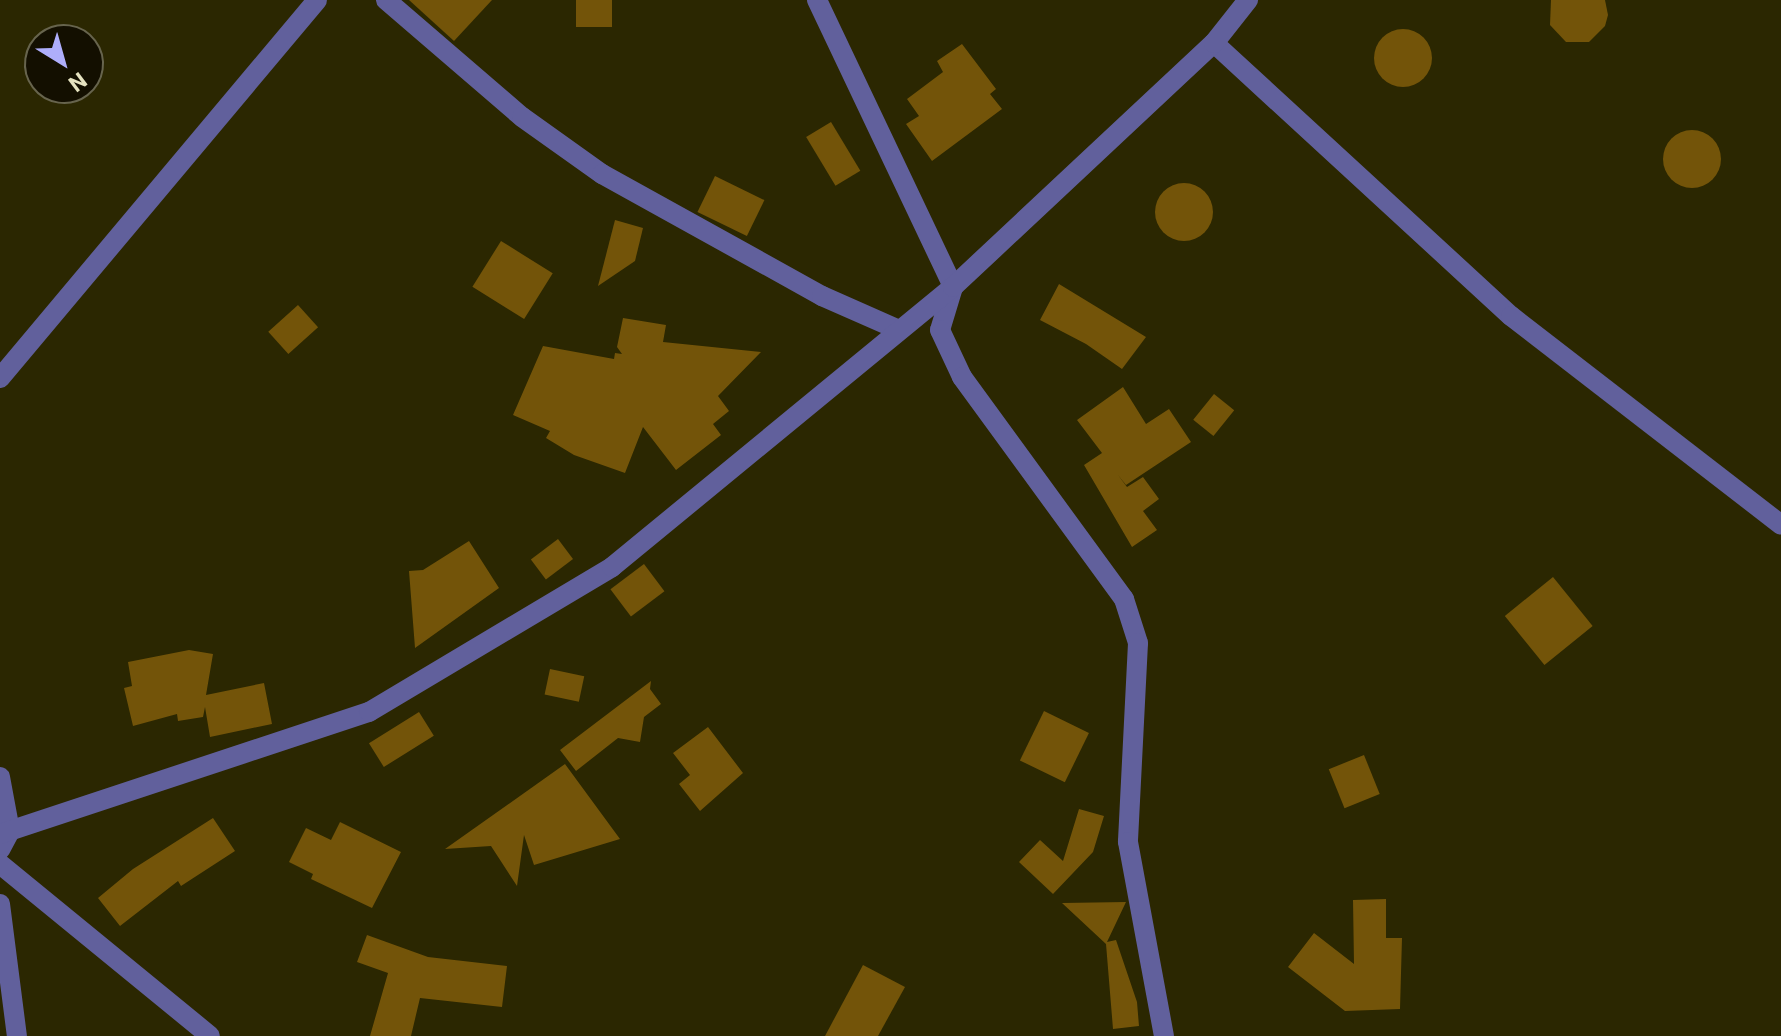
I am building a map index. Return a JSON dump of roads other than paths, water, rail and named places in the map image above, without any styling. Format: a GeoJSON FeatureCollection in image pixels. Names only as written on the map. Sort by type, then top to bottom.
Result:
{"type":"FeatureCollection","features":[{"type":"Feature","properties":{"kind":"street"},"geometry":{"type":"LineString","coordinates":[[0,378],[317,0]]}},
{"type":"Feature","properties":{"kind":"street"},"geometry":{"type":"LineString","coordinates":[[386,0],[522,117],[602,174],[822,296],[899,330]]}},
{"type":"Feature","properties":{"kind":"street"},"geometry":{"type":"LineString","coordinates":[[0,777],[3,839],[369,712],[612,567],[953,287],[1214,43],[1248,0]]}},
{"type":"Feature","properties":{"kind":"street"},"geometry":{"type":"LineString","coordinates":[[815,5],[953,287],[940,330],[962,377],[1124,599],[1138,643],[1128,842],[1164,1036]]}},
{"type":"Feature","properties":{"kind":"street"},"geometry":{"type":"LineString","coordinates":[[1214,43],[1511,316],[1781,525]]}},
{"type":"Feature","properties":{"kind":"street"},"geometry":{"type":"LineString","coordinates":[[0,864],[210,1036]]}},
{"type":"Feature","properties":{"kind":"street"},"geometry":{"type":"LineString","coordinates":[[0,904],[17,1036]]}}]}
